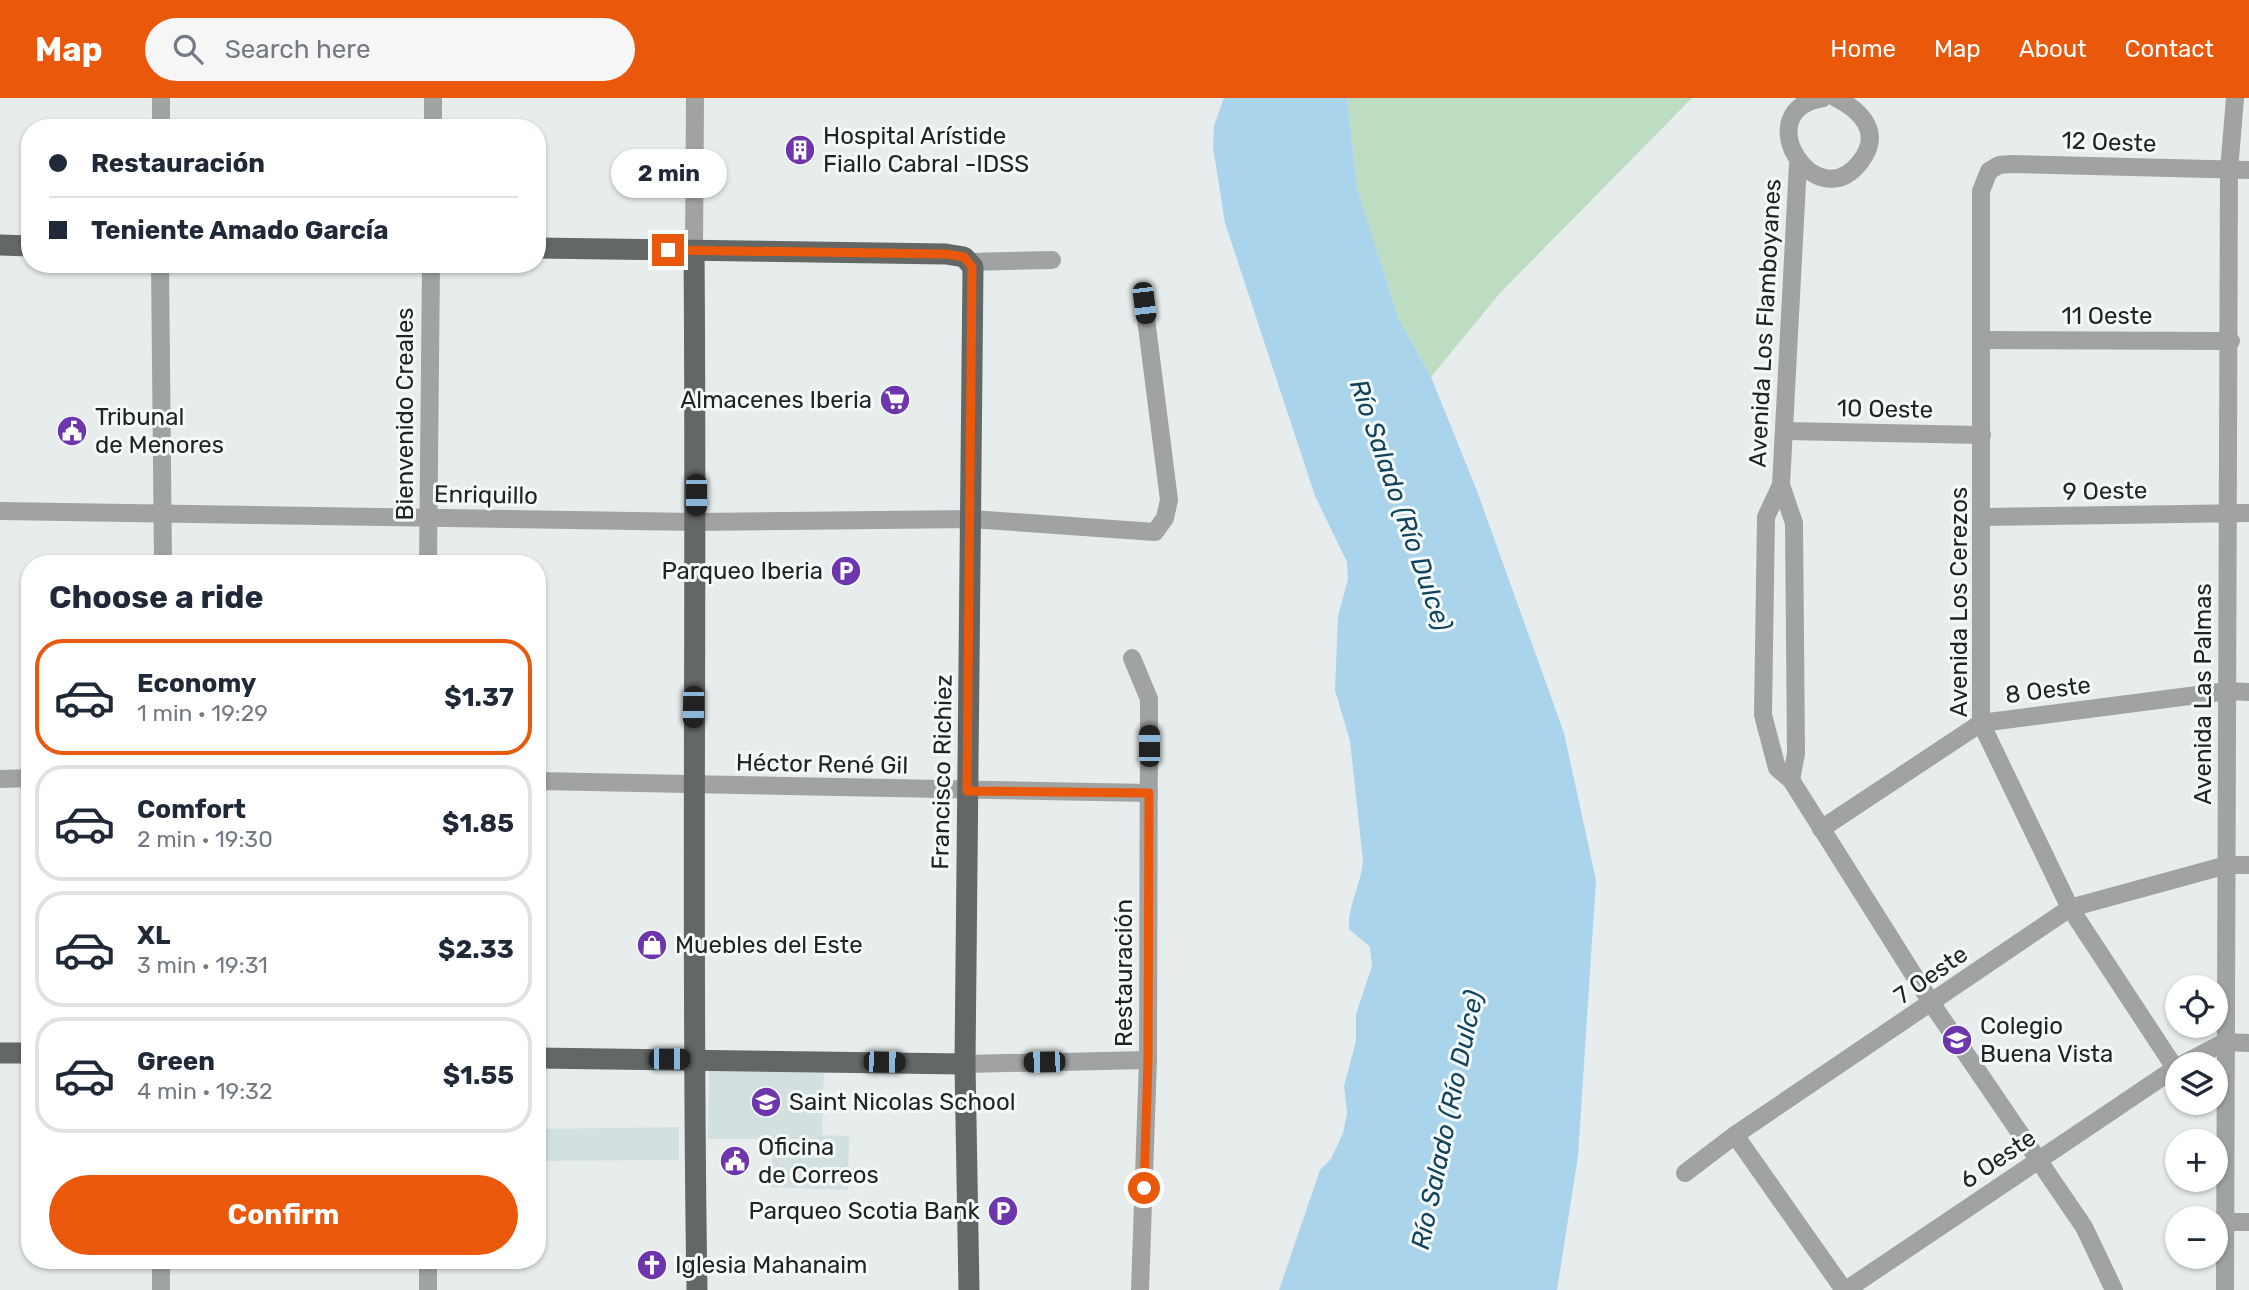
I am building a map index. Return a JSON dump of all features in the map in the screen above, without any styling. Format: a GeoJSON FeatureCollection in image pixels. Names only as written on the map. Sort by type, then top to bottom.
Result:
{"type":"FeatureCollection","features":[{"type":"Feature","properties":{"kind":"main road"},"geometry":{"type":"LineString","coordinates":[[0,245],[21,246]]}},
{"type":"Feature","properties":{"kind":"main road"},"geometry":{"type":"LineString","coordinates":[[546,248],[967,259]]}},
{"type":"Feature","properties":{"kind":"main road"},"geometry":{"type":"LineString","coordinates":[[694,251],[696,522],[692,786],[697,1290]]}},
{"type":"Feature","properties":{"kind":"main road","name":"Francisco Richiez"},"geometry":{"type":"LineString","coordinates":[[967,259],[972,267],[972,519],[965,1064],[969,1290]]}},
{"type":"Feature","properties":{"kind":"main road"},"geometry":{"type":"LineString","coordinates":[[0,1053],[21,1053]]}},
{"type":"Feature","properties":{"kind":"main road"},"geometry":{"type":"LineString","coordinates":[[546,1058],[965,1064]]}},
{"type":"Feature","properties":{"kind":"street"},"geometry":{"type":"LineString","coordinates":[[161,98],[161,119]]}},
{"type":"Feature","properties":{"kind":"street"},"geometry":{"type":"LineString","coordinates":[[433,98],[433,119]]}},
{"type":"Feature","properties":{"kind":"street"},"geometry":{"type":"LineString","coordinates":[[694,251],[695,98]]}},
{"type":"Feature","properties":{"kind":"street","name":"Avenida Los Flamboyanes"},"geometry":{"type":"LineString","coordinates":[[1823,98],[1808,103],[1792,122],[1789,145],[1798,164],[1781,485],[1766,517],[1763,715],[1777,768],[1791,780],[1932,1004],[2084,1227],[2114,1290]]}},
{"type":"Feature","properties":{"kind":"street"},"geometry":{"type":"LineString","coordinates":[[1798,164],[1808,172],[1831,177],[1843,175],[1859,164],[1867,152],[1867,126],[1856,108],[1836,98]]}},
{"type":"Feature","properties":{"kind":"street","name":"Avenida Las Palmas"},"geometry":{"type":"LineString","coordinates":[[2224,1206],[2231,341],[2229,170],[2235,98]]}},
{"type":"Feature","properties":{"kind":"street","name":"12 Oeste"},"geometry":{"type":"LineString","coordinates":[[1989,171],[1999,165],[2012,164],[2249,170]]}},
{"type":"Feature","properties":{"kind":"street","name":"Avenida Los Cerezos"},"geometry":{"type":"LineString","coordinates":[[1989,171],[1981,191],[1981,723],[2070,908],[2169,1052]]}},
{"type":"Feature","properties":{"kind":"street"},"geometry":{"type":"LineString","coordinates":[[967,259],[1052,260]]}},
{"type":"Feature","properties":{"kind":"street"},"geometry":{"type":"LineString","coordinates":[[160,273],[163,555]]}},
{"type":"Feature","properties":{"kind":"street","name":"Bienvenido Creales"},"geometry":{"type":"LineString","coordinates":[[428,555],[431,273]]}},
{"type":"Feature","properties":{"kind":"street","name":"Enriquillo"},"geometry":{"type":"LineString","coordinates":[[0,511],[696,522],[972,519],[1156,532],[1166,518],[1169,499],[1144,303]]}},
{"type":"Feature","properties":{"kind":"street","name":"11 Oeste"},"geometry":{"type":"LineString","coordinates":[[1983,340],[2231,341]]}},
{"type":"Feature","properties":{"kind":"street","name":"10 Oeste"},"geometry":{"type":"LineString","coordinates":[[1785,431],[1983,435]]}},
{"type":"Feature","properties":{"kind":"street","name":"Avenida Los Flamboyanes"},"geometry":{"type":"LineString","coordinates":[[1781,485],[1794,523],[1796,754],[1791,780]]}},
{"type":"Feature","properties":{"kind":"street","name":"9 Oeste"},"geometry":{"type":"LineString","coordinates":[[1982,517],[2249,513]]}},
{"type":"Feature","properties":{"kind":"street","name":"Restauración"},"geometry":{"type":"LineString","coordinates":[[1132,658],[1149,699],[1148,1060],[1140,1290]]}},
{"type":"Feature","properties":{"kind":"street","name":"8 Oeste"},"geometry":{"type":"LineString","coordinates":[[1821,829],[1981,723],[2228,691],[2249,692]]}},
{"type":"Feature","properties":{"kind":"street"},"geometry":{"type":"LineString","coordinates":[[0,779],[21,778]]}},
{"type":"Feature","properties":{"kind":"street","name":"Héctor René Gil"},"geometry":{"type":"LineString","coordinates":[[546,780],[692,786],[1149,793]]}},
{"type":"Feature","properties":{"kind":"street","name":"7 Oeste"},"geometry":{"type":"LineString","coordinates":[[1685,1173],[1735,1135],[2070,908],[2227,865],[2249,865]]}},
{"type":"Feature","properties":{"kind":"street"},"geometry":{"type":"LineString","coordinates":[[2225,1042],[2249,1042]]}},
{"type":"Feature","properties":{"kind":"street","name":"6 Oeste"},"geometry":{"type":"LineString","coordinates":[[2206,1052],[2225,1042]]}},
{"type":"Feature","properties":{"kind":"street"},"geometry":{"type":"LineString","coordinates":[[965,1064],[1148,1060]]}},
{"type":"Feature","properties":{"kind":"street","name":"6 Oeste"},"geometry":{"type":"LineString","coordinates":[[1845,1290],[2165,1075]]}},
{"type":"Feature","properties":{"kind":"street"},"geometry":{"type":"LineString","coordinates":[[1735,1135],[1845,1290]]}},
{"type":"Feature","properties":{"kind":"street"},"geometry":{"type":"LineString","coordinates":[[2228,1222],[2249,1222]]}},
{"type":"Feature","properties":{"kind":"street"},"geometry":{"type":"LineString","coordinates":[[161,1269],[162,1290]]}},
{"type":"Feature","properties":{"kind":"street"},"geometry":{"type":"LineString","coordinates":[[428,1269],[428,1290]]}},
{"type":"Feature","properties":{"kind":"street","name":"Avenida Las Palmas"},"geometry":{"type":"LineString","coordinates":[[2225,1269],[2225,1290]]}},
{"type":"Feature","properties":{"kind":"shaded area","name":"Saint Nicolas School"},"geometry":{"type":"Polygon","coordinates":[[[709,1065],[824,1068],[822,1135],[849,1136],[848,1190],[770,1187],[774,1139],[708,1139],[709,1065]]]}},
{"type":"Feature","properties":{"kind":"shaded area"},"geometry":{"type":"Polygon","coordinates":[[[679,1127],[679,1160],[546,1161],[546,1129],[679,1127]]]}},
{"type":"Feature","properties":{"kind":"green space"},"geometry":{"type":"Polygon","coordinates":[[[1347,98],[1692,98],[1500,293],[1431,377],[1398,317],[1357,188],[1347,98]]]}},
{"type":"Feature","properties":{"kind":"water","name":"Río Salado (Río Dulce)"},"geometry":{"type":"Polygon","coordinates":[[[1224,98],[1347,98],[1357,188],[1398,317],[1431,377],[1477,491],[1564,733],[1596,880],[1578,1156],[1557,1290],[1279,1290],[1320,1170],[1331,1159],[1343,1133],[1347,1113],[1344,1086],[1356,1041],[1356,1014],[1372,966],[1370,947],[1349,929],[1350,912],[1363,861],[1350,741],[1335,690],[1338,616],[1348,579],[1347,562],[1315,496],[1225,223],[1213,147],[1214,126],[1224,98]]]}},
{"type":"Feature","properties":{"kind":"place","name":"Hospital Arístide Fiallo Cabral -IDSS"},"geometry":{"type":"Point","coordinates":[800,150]}},
{"type":"Feature","properties":{"kind":"place","name":"Almacenes Iberia"},"geometry":{"type":"Point","coordinates":[895,400]}},
{"type":"Feature","properties":{"kind":"place","name":"Tribunal de Menores"},"geometry":{"type":"Point","coordinates":[72,431]}},
{"type":"Feature","properties":{"kind":"place","name":"Parqueo Iberia"},"geometry":{"type":"Point","coordinates":[846,571]}},
{"type":"Feature","properties":{"kind":"place","name":"Muebles del Este"},"geometry":{"type":"Point","coordinates":[652,945]}},
{"type":"Feature","properties":{"kind":"place","name":"Colegio Buena Vista"},"geometry":{"type":"Point","coordinates":[1957,1040]}},
{"type":"Feature","properties":{"kind":"place","name":"Saint Nicolas School"},"geometry":{"type":"Point","coordinates":[766,1102]}},
{"type":"Feature","properties":{"kind":"place","name":"Oficina de Correos"},"geometry":{"type":"Point","coordinates":[735,1161]}},
{"type":"Feature","properties":{"kind":"place","name":"Parqueo Scotia Bank"},"geometry":{"type":"Point","coordinates":[1003,1211]}},
{"type":"Feature","properties":{"kind":"place","name":"Iglesia Mahanaim"},"geometry":{"type":"Point","coordinates":[652,1265]}},
{"type":"Feature","properties":{"kind":"route"},"geometry":{"type":"LineString","coordinates":[[668,250],[946,254],[964,257],[972,267],[972,519],[967,791],[1149,793],[1148,1060],[1144,1188]]}}]}
